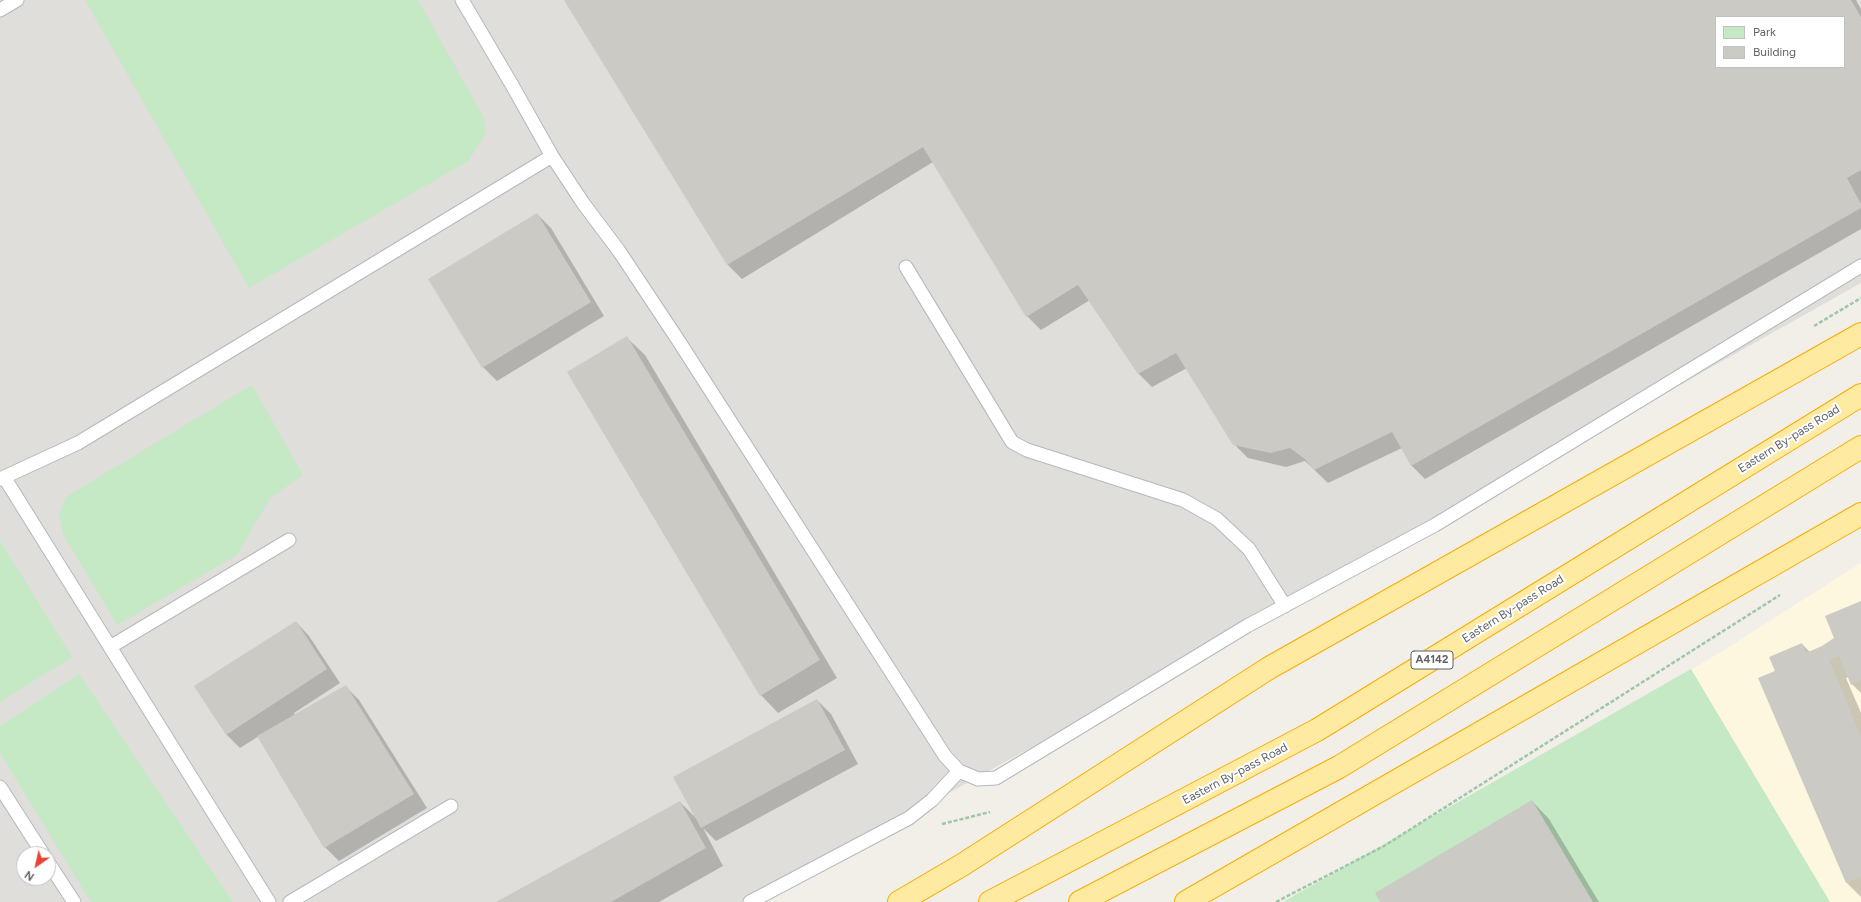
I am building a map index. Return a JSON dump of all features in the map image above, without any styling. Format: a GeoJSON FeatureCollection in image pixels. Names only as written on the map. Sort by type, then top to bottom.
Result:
{"type":"FeatureCollection","features":[{"type":"Feature","properties":{"kind":"highway"},"geometry":{"type":"LineString","coordinates":[[898,902],[962,865],[1269,668],[1861,334]]}},
{"type":"Feature","properties":{"kind":"highway","name":"Eastern By-pass Road"},"geometry":{"type":"LineString","coordinates":[[990,902],[1317,730],[1861,395]]}},
{"type":"Feature","properties":{"kind":"highway"},"geometry":{"type":"LineString","coordinates":[[1080,902],[1339,767],[1861,447]]}},
{"type":"Feature","properties":{"kind":"highway"},"geometry":{"type":"LineString","coordinates":[[1186,902],[1861,514]]}},
{"type":"Feature","properties":{"kind":"lane"},"geometry":{"type":"LineString","coordinates":[[0,10],[17,0]]}},
{"type":"Feature","properties":{"kind":"lane"},"geometry":{"type":"LineString","coordinates":[[462,0],[552,156],[619,251],[944,756],[959,771],[978,779],[996,778],[1247,626],[1435,525],[1861,266]]}},
{"type":"Feature","properties":{"kind":"lane"},"geometry":{"type":"LineString","coordinates":[[269,902],[2,478],[78,443],[552,156]]}},
{"type":"Feature","properties":{"kind":"lane"},"geometry":{"type":"LineString","coordinates":[[906,267],[1012,442],[1027,450],[1183,500],[1217,519],[1249,549],[1285,606]]}},
{"type":"Feature","properties":{"kind":"lane"},"geometry":{"type":"LineString","coordinates":[[110,648],[289,540]]}},
{"type":"Feature","properties":{"kind":"lane"},"geometry":{"type":"LineString","coordinates":[[750,902],[909,818],[932,800],[959,771]]}},
{"type":"Feature","properties":{"kind":"lane"},"geometry":{"type":"LineString","coordinates":[[0,787],[38,846]]}},
{"type":"Feature","properties":{"kind":"lane"},"geometry":{"type":"LineString","coordinates":[[290,902],[451,806]]}},
{"type":"Feature","properties":{"kind":"lane"},"geometry":{"type":"LineString","coordinates":[[56,874],[74,902]]}},
{"type":"Feature","properties":{"kind":"path"},"geometry":{"type":"LineString","coordinates":[[1276,902],[1384,846],[1782,594]]}},
{"type":"Feature","properties":{"kind":"shaded area"},"geometry":{"type":"Polygon","coordinates":[[[0,0],[1861,0],[1861,283],[1287,606],[752,902],[0,902],[0,0]]]}},
{"type":"Feature","properties":{"kind":"shaded area"},"geometry":{"type":"Polygon","coordinates":[[[1861,563],[1861,902],[1294,902],[1374,860],[1724,650],[1861,563]]]}},
{"type":"Feature","properties":{"kind":"green space"},"geometry":{"type":"Polygon","coordinates":[[[85,0],[418,0],[484,118],[486,134],[468,161],[249,288],[85,0]]]}},
{"type":"Feature","properties":{"kind":"green space"},"geometry":{"type":"Polygon","coordinates":[[[252,385],[303,475],[270,498],[237,555],[117,625],[63,534],[59,515],[66,497],[252,385]]]}},
{"type":"Feature","properties":{"kind":"green space"},"geometry":{"type":"Polygon","coordinates":[[[0,541],[72,657],[0,702],[0,541]]]}},
{"type":"Feature","properties":{"kind":"green space"},"geometry":{"type":"Polygon","coordinates":[[[1691,669],[1830,902],[1283,902],[1691,669]]]}},
{"type":"Feature","properties":{"kind":"green space"},"geometry":{"type":"Polygon","coordinates":[[[79,674],[233,902],[91,902],[0,753],[0,726],[79,674]]]}},
{"type":"Feature","properties":{"kind":"building"},"geometry":{"type":"Polygon","coordinates":[[[564,0],[1851,0],[1861,17],[1861,170],[1847,178],[1861,204],[1861,208],[1411,466],[1392,432],[1314,470],[1305,459],[1290,448],[1271,453],[1233,445],[1176,353],[1138,374],[1078,285],[1026,317],[923,147],[727,265],[564,0]]]}},
{"type":"Feature","properties":{"kind":"building"},"geometry":{"type":"Polygon","coordinates":[[[537,213],[591,302],[482,368],[428,279],[537,213]]]}},
{"type":"Feature","properties":{"kind":"building"},"geometry":{"type":"Polygon","coordinates":[[[627,336],[820,660],[760,696],[567,372],[627,336]]]}},
{"type":"Feature","properties":{"kind":"building"},"geometry":{"type":"Polygon","coordinates":[[[1861,601],[1861,680],[1851,685],[1839,656],[1829,660],[1861,736],[1861,877],[1846,883],[1758,678],[1775,671],[1769,657],[1802,643],[1806,653],[1822,646],[1834,638],[1825,616],[1861,601]]]}},
{"type":"Feature","properties":{"kind":"building"},"geometry":{"type":"Polygon","coordinates":[[[296,621],[327,669],[226,735],[194,686],[296,621]]]}},
{"type":"Feature","properties":{"kind":"building"},"geometry":{"type":"Polygon","coordinates":[[[346,685],[414,794],[324,848],[257,736],[346,685]]]}},
{"type":"Feature","properties":{"kind":"building"},"geometry":{"type":"Polygon","coordinates":[[[817,699],[845,750],[701,828],[673,777],[817,699]]]}},
{"type":"Feature","properties":{"kind":"building"},"geometry":{"type":"Polygon","coordinates":[[[1532,800],[1593,902],[1380,902],[1375,893],[1532,800]]]}},
{"type":"Feature","properties":{"kind":"building"},"geometry":{"type":"Polygon","coordinates":[[[680,801],[706,848],[611,902],[496,902],[680,801]]]}}]}
